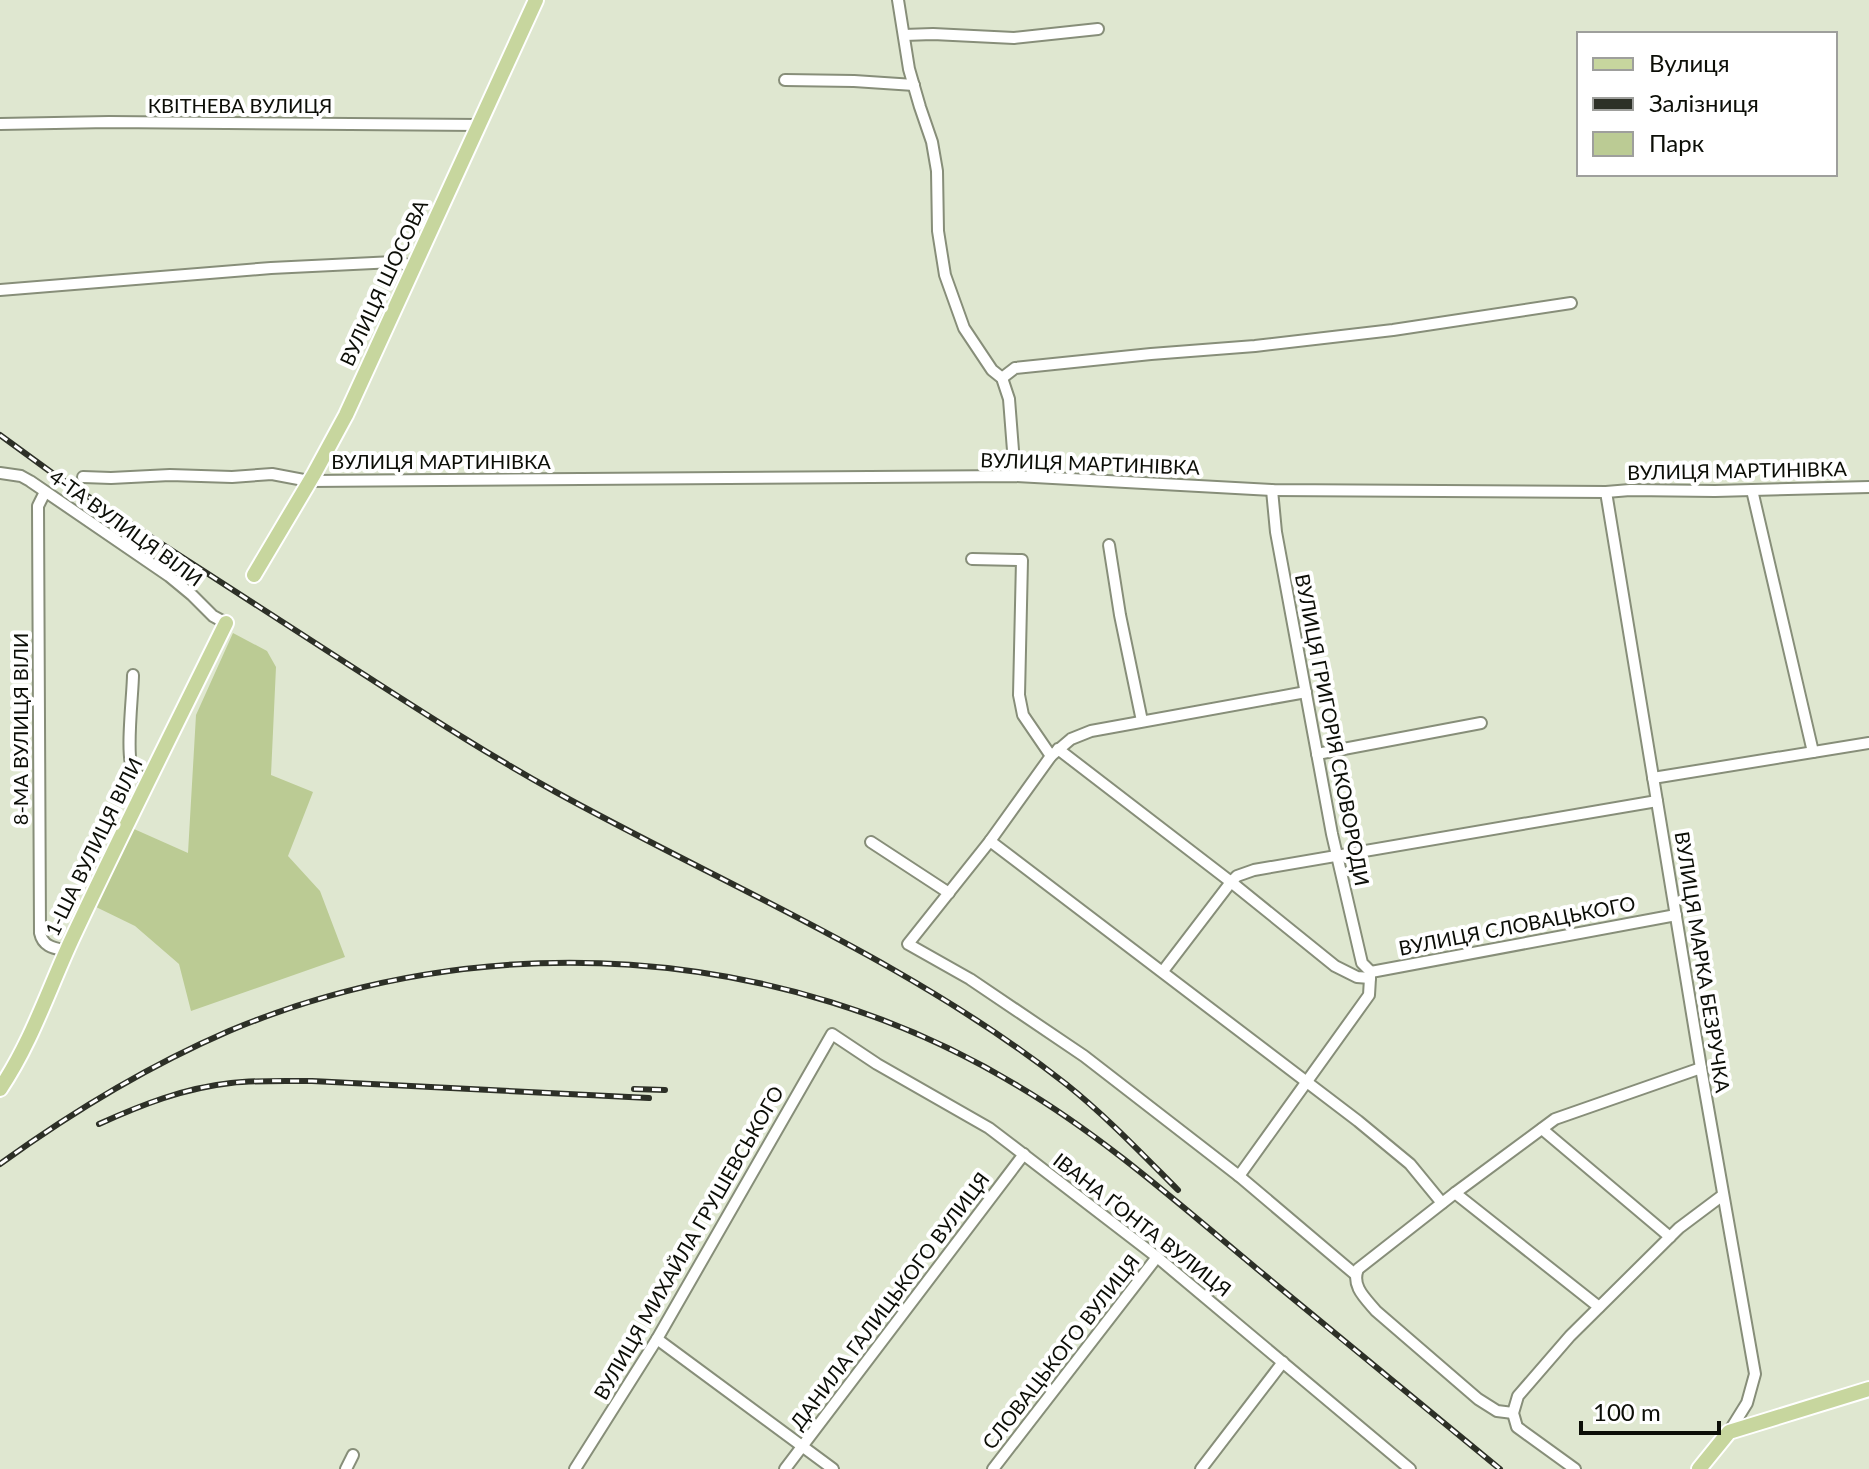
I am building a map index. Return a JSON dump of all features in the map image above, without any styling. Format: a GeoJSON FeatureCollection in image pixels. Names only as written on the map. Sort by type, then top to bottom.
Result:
{"type":"FeatureCollection","features":[{"type":"Feature","properties":{"kind":"main road","name":"ВУЛИЦЯ ШОСОВА"},"geometry":{"type":"LineString","coordinates":[[254,575],[346,415],[536,0]]}},
{"type":"Feature","properties":{"kind":"main road","name":"1-ША ВУЛИЦЯ ВІЛИ"},"geometry":{"type":"LineString","coordinates":[[0,1089],[19,1059],[149,778],[226,623]]}},
{"type":"Feature","properties":{"kind":"main road"},"geometry":{"type":"LineString","coordinates":[[1699,1469],[1729,1432],[1869,1389]]}},
{"type":"Feature","properties":{"kind":"street"},"geometry":{"type":"LineString","coordinates":[[898,0],[914,85],[932,142],[937,171],[938,231],[945,275],[964,328],[992,370],[1002,378],[1009,399],[1015,476]]}},
{"type":"Feature","properties":{"kind":"street"},"geometry":{"type":"LineString","coordinates":[[904,35],[1014,38],[1098,29]]}},
{"type":"Feature","properties":{"kind":"street"},"geometry":{"type":"LineString","coordinates":[[785,80],[914,85]]}},
{"type":"Feature","properties":{"kind":"street","name":"КВІТНЕВА ВУЛИЦЯ"},"geometry":{"type":"LineString","coordinates":[[0,124],[479,125]]}},
{"type":"Feature","properties":{"kind":"street"},"geometry":{"type":"LineString","coordinates":[[0,290],[271,268],[394,262],[414,266]]}},
{"type":"Feature","properties":{"kind":"street"},"geometry":{"type":"LineString","coordinates":[[1002,378],[1015,368],[1255,346],[1571,303]]}},
{"type":"Feature","properties":{"kind":"street","name":"4-ТА ВУЛИЦЯ ВІЛИ"},"geometry":{"type":"LineString","coordinates":[[0,473],[21,476],[169,576],[213,616],[226,623]]}},
{"type":"Feature","properties":{"kind":"street","name":"ВУЛИЦЯ МАРТИНІВКА"},"geometry":{"type":"LineString","coordinates":[[83,477],[272,474],[309,481],[1015,476],[1272,490],[1606,492],[1869,487]]}},
{"type":"Feature","properties":{"kind":"street","name":"ВУЛИЦЯ ГРИГОРІЯ СКОВОРОДИ"},"geometry":{"type":"LineString","coordinates":[[1272,490],[1276,532],[1337,857],[1362,963],[1370,975]]}},
{"type":"Feature","properties":{"kind":"street"},"geometry":{"type":"LineString","coordinates":[[1752,490],[1813,752]]}},
{"type":"Feature","properties":{"kind":"street","name":"8-МА ВУЛИЦЯ ВІЛИ"},"geometry":{"type":"LineString","coordinates":[[45,492],[38,506],[40,933],[44,943],[67,951]]}},
{"type":"Feature","properties":{"kind":"street","name":"ВУЛИЦЯ МАРКА БЕЗРУЧКА"},"geometry":{"type":"LineString","coordinates":[[1606,492],[1755,1374],[1747,1403],[1729,1432]]}},
{"type":"Feature","properties":{"kind":"street"},"geometry":{"type":"LineString","coordinates":[[1109,545],[1142,721]]}},
{"type":"Feature","properties":{"kind":"street"},"geometry":{"type":"LineString","coordinates":[[972,559],[1022,560],[1019,695],[1023,715],[1055,752],[1231,882],[1335,966],[1357,977],[1370,975],[1369,995],[1239,1176]]}},
{"type":"Feature","properties":{"kind":"street"},"geometry":{"type":"LineString","coordinates":[[133,675],[130,759],[139,777],[149,778]]}},
{"type":"Feature","properties":{"kind":"street"},"geometry":{"type":"LineString","coordinates":[[1306,692],[1091,731],[1071,739],[1055,752],[990,841],[908,944],[970,979],[1084,1056],[1239,1176],[1356,1275]]}},
{"type":"Feature","properties":{"kind":"street"},"geometry":{"type":"LineString","coordinates":[[1317,754],[1481,723]]}},
{"type":"Feature","properties":{"kind":"street"},"geometry":{"type":"LineString","coordinates":[[1653,778],[1869,743]]}},
{"type":"Feature","properties":{"kind":"street"},"geometry":{"type":"LineString","coordinates":[[1163,971],[1231,882],[1237,876],[1254,870],[1657,801]]}},
{"type":"Feature","properties":{"kind":"street"},"geometry":{"type":"LineString","coordinates":[[990,841],[1308,1081],[1410,1164],[1442,1203]]}},
{"type":"Feature","properties":{"kind":"street"},"geometry":{"type":"LineString","coordinates":[[871,842],[949,893]]}},
{"type":"Feature","properties":{"kind":"street","name":"ВУЛИЦЯ СЛОВАЦЬКОГО"},"geometry":{"type":"LineString","coordinates":[[1370,975],[1676,915]]}},
{"type":"Feature","properties":{"kind":"street","name":"ІВАНА ҐОНТА ВУЛИЦЯ"},"geometry":{"type":"LineString","coordinates":[[832,1034],[877,1064],[989,1128],[1024,1154],[1157,1257],[1410,1469]]}},
{"type":"Feature","properties":{"kind":"street","name":"ВУЛИЦЯ МИХАЙЛА ГРУШЕВСЬКОГО"},"geometry":{"type":"LineString","coordinates":[[575,1469],[657,1339],[832,1034]]}},
{"type":"Feature","properties":{"kind":"street"},"geometry":{"type":"LineString","coordinates":[[1513,1413],[1497,1411],[1478,1399],[1397,1330],[1364,1298],[1356,1284],[1356,1275],[1363,1263],[1555,1119],[1701,1068]]}},
{"type":"Feature","properties":{"kind":"street"},"geometry":{"type":"LineString","coordinates":[[1542,1129],[1670,1237]]}},
{"type":"Feature","properties":{"kind":"street","name":"ДАНИЛА ГАЛИЦЬКОГО ВУЛИЦЯ"},"geometry":{"type":"LineString","coordinates":[[785,1469],[1024,1154]]}},
{"type":"Feature","properties":{"kind":"street"},"geometry":{"type":"LineString","coordinates":[[1455,1193],[1599,1307]]}},
{"type":"Feature","properties":{"kind":"street"},"geometry":{"type":"LineString","coordinates":[[1575,1469],[1517,1427],[1513,1413],[1518,1396],[1570,1336],[1679,1228],[1723,1195]]}},
{"type":"Feature","properties":{"kind":"street","name":"СЛОВАЦЬКОГО ВУЛИЦЯ"},"geometry":{"type":"LineString","coordinates":[[993,1469],[1157,1257]]}},
{"type":"Feature","properties":{"kind":"street"},"geometry":{"type":"LineString","coordinates":[[657,1339],[833,1469]]}},
{"type":"Feature","properties":{"kind":"street"},"geometry":{"type":"LineString","coordinates":[[1201,1469],[1283,1362]]}},
{"type":"Feature","properties":{"kind":"street"},"geometry":{"type":"LineString","coordinates":[[346,1469],[353,1455]]}},
{"type":"Feature","properties":{"kind":"green space"},"geometry":{"type":"Polygon","coordinates":[[[233,633],[267,651],[276,667],[271,775],[313,792],[288,856],[320,891],[345,957],[191,1011],[179,964],[135,926],[96,907],[134,829],[188,853],[196,715],[233,633]]]}},
{"type":"Feature","properties":{"kind":"railway"},"geometry":{"type":"LineString","coordinates":[[0,435],[55,475],[504,763],[816,927],[945,1000],[1007,1040],[1066,1084],[1110,1122],[1178,1190]]}},
{"type":"Feature","properties":{"kind":"railway"},"geometry":{"type":"LineString","coordinates":[[0,1164],[83,1108],[169,1059],[229,1031],[326,997],[426,974],[528,964],[630,965],[732,978],[831,1002],[927,1038],[1050,1106],[1140,1172],[1500,1469]]}},
{"type":"Feature","properties":{"kind":"railway"},"geometry":{"type":"LineString","coordinates":[[99,1124],[180,1093],[251,1081],[312,1081],[649,1098]]}},
{"type":"Feature","properties":{"kind":"railway"},"geometry":{"type":"LineString","coordinates":[[634,1089],[665,1090]]}}]}
